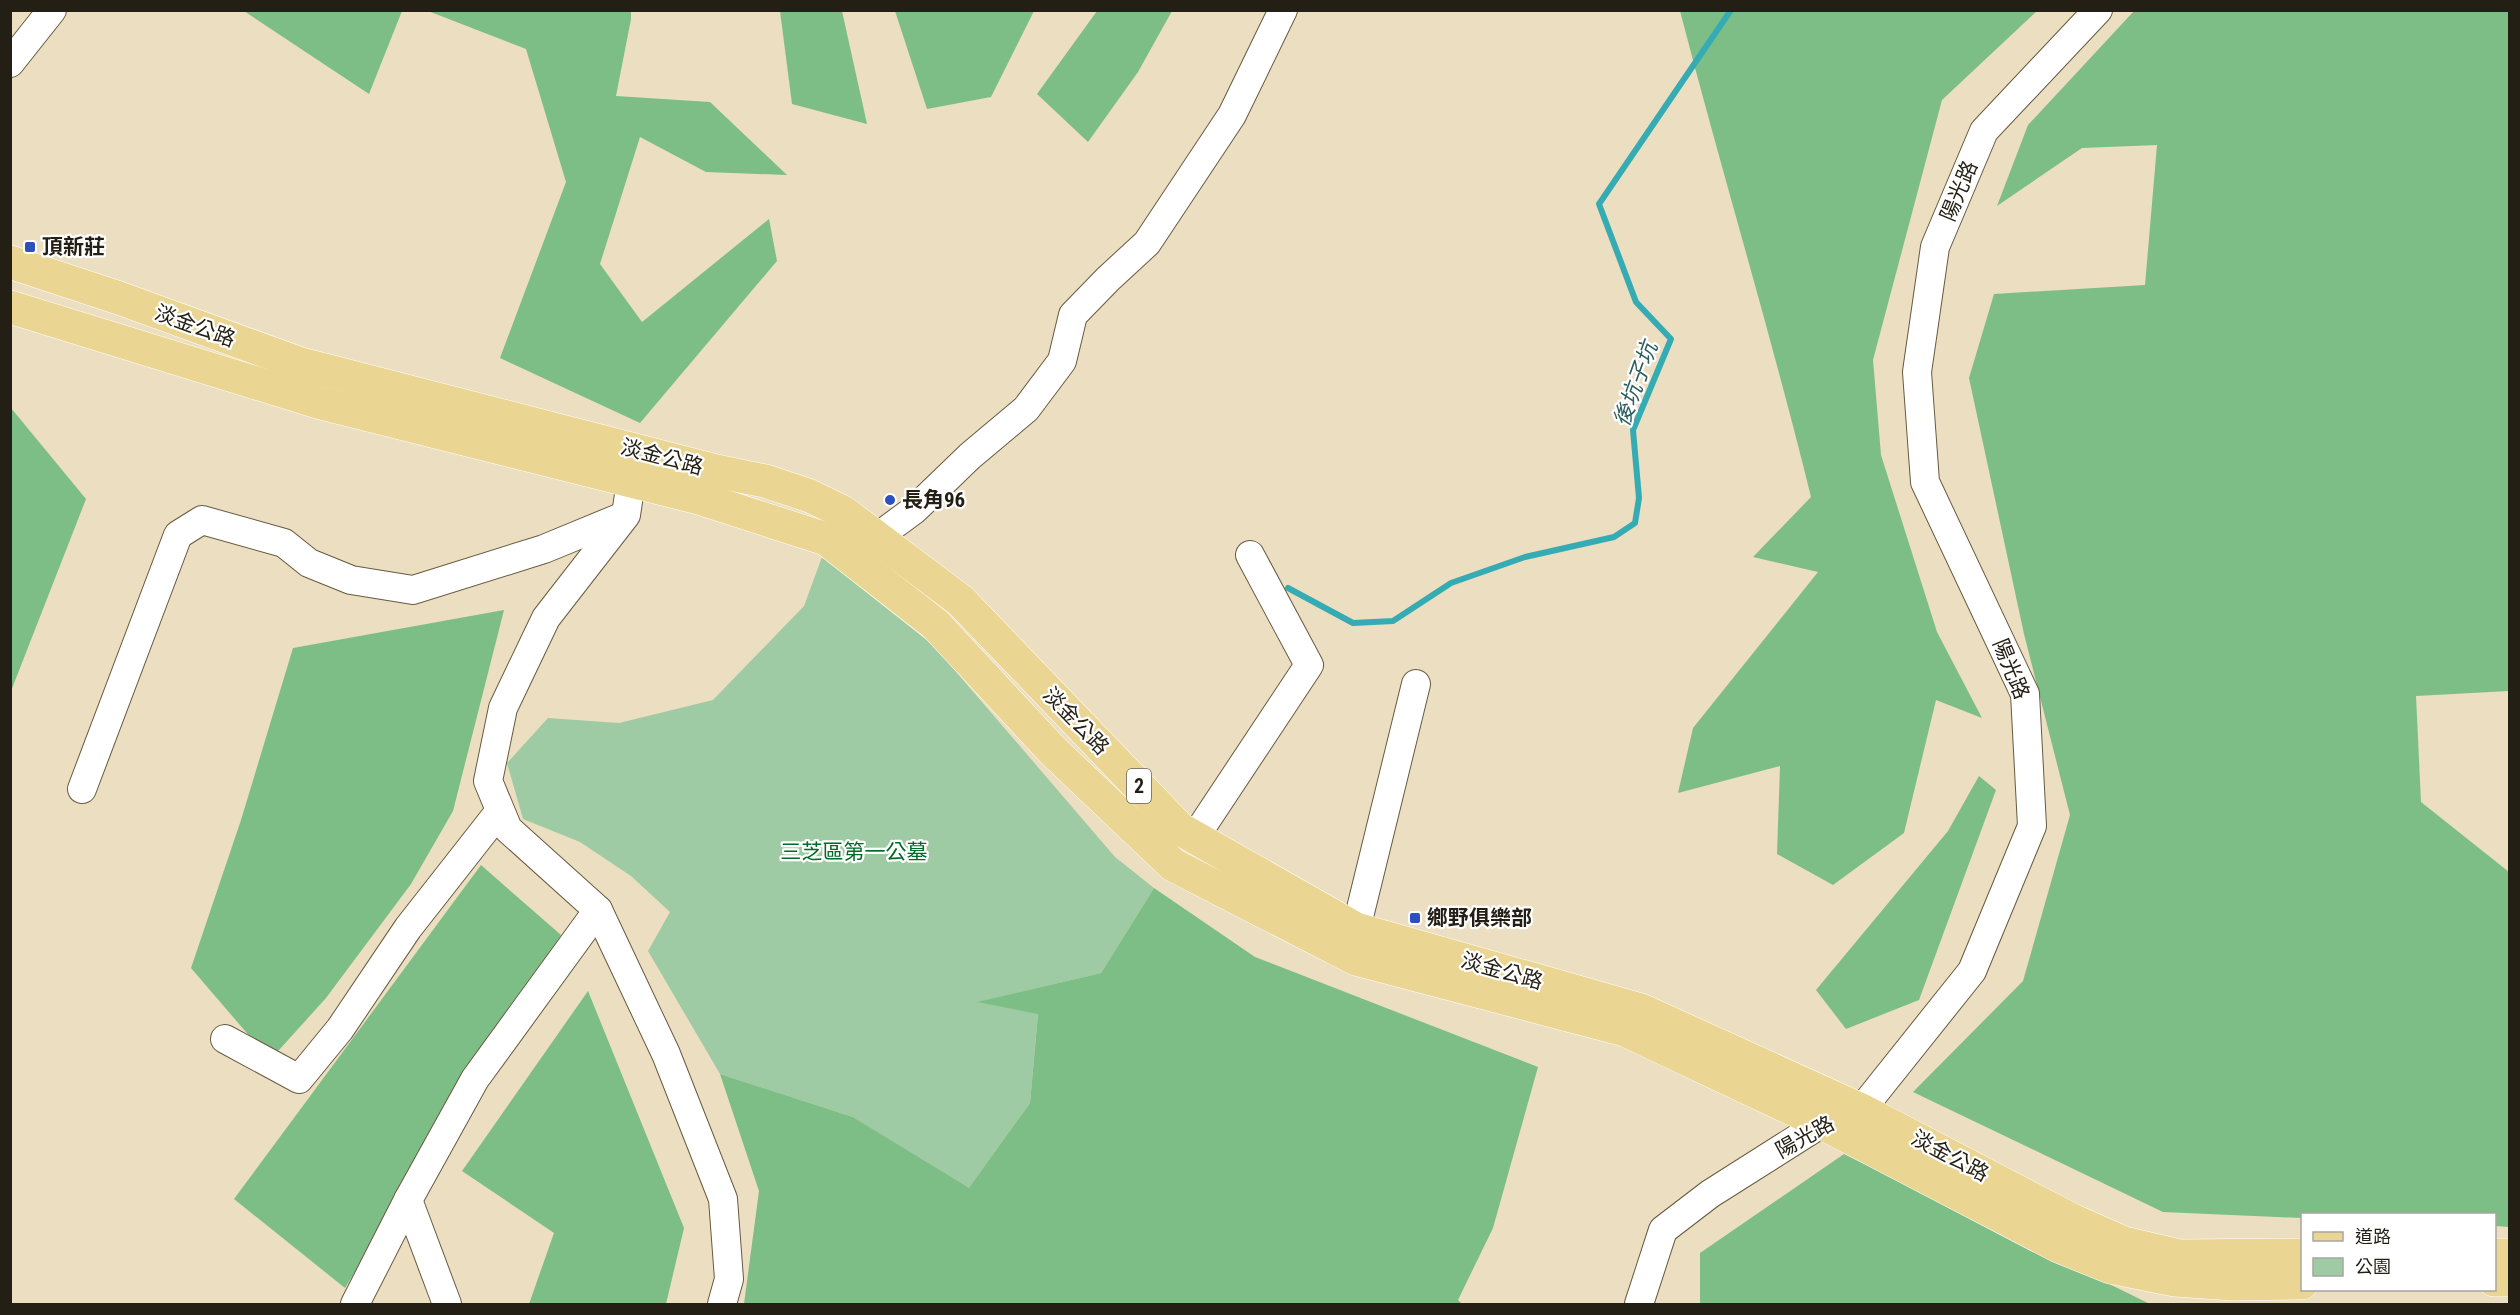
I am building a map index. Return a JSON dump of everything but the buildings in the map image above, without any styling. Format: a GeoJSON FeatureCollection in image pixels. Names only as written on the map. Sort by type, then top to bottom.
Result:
{"type":"FeatureCollection","features":[{"type":"Feature","properties":{"kind":"main road","name":"淡金公路"},"geometry":{"type":"LineString","coordinates":[[10,262],[119,298],[301,364],[639,467],[699,498],[826,539],[935,624],[1053,751],[1173,865],[1356,959],[1625,1030],[1822,1123],[2058,1246],[2110,1267],[2175,1280],[2233,1284],[2301,1283]]}},
{"type":"Feature","properties":{"kind":"main road","name":"淡金公路"},"geometry":{"type":"LineString","coordinates":[[10,307],[321,403],[639,467],[765,481],[810,496],[843,512],[961,601],[1180,828],[1356,929],[1641,1010],[1861,1110],[2072,1220],[2124,1243],[2181,1256],[2301,1255]]}},
{"type":"Feature","properties":{"kind":"main road"},"geometry":{"type":"LineString","coordinates":[[1092,788],[1118,764]]}},
{"type":"Feature","properties":{"kind":"street"},"geometry":{"type":"LineString","coordinates":[[10,63],[52,10]]}},
{"type":"Feature","properties":{"kind":"street"},"geometry":{"type":"LineString","coordinates":[[876,538],[914,510],[970,456],[1026,409],[1062,361],[1073,315],[1147,243],[1233,115],[1283,10]]}},
{"type":"Feature","properties":{"kind":"street","name":"陽光路"},"geometry":{"type":"LineString","coordinates":[[1639,1305],[1663,1230],[1710,1194],[1822,1123],[1861,1110],[1972,971],[2032,826],[2025,694],[1924,482],[1917,372],[1935,247],[1984,130],[2098,10]]}},
{"type":"Feature","properties":{"kind":"street"},"geometry":{"type":"LineString","coordinates":[[639,467],[626,515],[546,618],[503,708],[488,781],[508,829],[598,910],[666,1054],[723,1199],[729,1279],[722,1305]]}},
{"type":"Feature","properties":{"kind":"street"},"geometry":{"type":"LineString","coordinates":[[82,789],[178,535],[202,520],[284,543],[309,563],[351,580],[412,590],[544,549],[626,515]]}},
{"type":"Feature","properties":{"kind":"street"},"geometry":{"type":"LineString","coordinates":[[1195,837],[1309,665],[1250,555]]}},
{"type":"Feature","properties":{"kind":"street"},"geometry":{"type":"LineString","coordinates":[[1356,929],[1416,684]]}},
{"type":"Feature","properties":{"kind":"street"},"geometry":{"type":"LineString","coordinates":[[225,1039],[299,1079],[340,1029],[408,928],[499,812]]}},
{"type":"Feature","properties":{"kind":"street"},"geometry":{"type":"LineString","coordinates":[[355,1305],[408,1200],[475,1079],[598,910]]}},
{"type":"Feature","properties":{"kind":"street"},"geometry":{"type":"LineString","coordinates":[[408,1200],[447,1305]]}},
{"type":"Feature","properties":{"kind":"green space"},"geometry":{"type":"Polygon","coordinates":[[[895,10],[1034,11],[991,97],[927,109],[895,10]]]}},
{"type":"Feature","properties":{"kind":"green space"},"geometry":{"type":"Polygon","coordinates":[[[244,11],[402,11],[369,94],[244,11]]]}},
{"type":"Feature","properties":{"kind":"green space"},"geometry":{"type":"Polygon","coordinates":[[[428,11],[631,11],[616,96],[710,102],[787,175],[706,172],[640,137],[600,264],[642,322],[769,219],[777,261],[640,423],[500,358],[566,182],[526,49],[428,11]]]}},
{"type":"Feature","properties":{"kind":"green space"},"geometry":{"type":"Polygon","coordinates":[[[780,11],[842,11],[867,124],[792,104],[780,11]]]}},
{"type":"Feature","properties":{"kind":"green space"},"geometry":{"type":"Polygon","coordinates":[[[1097,11],[1172,11],[1138,72],[1088,142],[1037,94],[1097,11]]]}},
{"type":"Feature","properties":{"kind":"green space"},"geometry":{"type":"Polygon","coordinates":[[[1680,11],[2037,11],[1942,100],[1873,360],[1881,455],[1937,632],[1982,718],[1936,700],[1904,833],[1833,885],[1777,854],[1780,766],[1678,793],[1693,728],[1818,572],[1753,557],[1811,497],[1780,375],[1680,11]]]}},
{"type":"Feature","properties":{"kind":"green space"},"geometry":{"type":"Polygon","coordinates":[[[2134,11],[2509,11],[2509,691],[2416,696],[2421,802],[2509,872],[2509,1227],[2496,1226],[2496,1213],[2301,1213],[2301,1218],[2163,1212],[1913,1092],[2023,981],[2070,815],[2024,634],[1969,378],[1994,294],[2145,285],[2157,145],[2082,148],[1997,206],[2028,125],[2134,11]]]}},
{"type":"Feature","properties":{"kind":"green space"},"geometry":{"type":"Polygon","coordinates":[[[11,408],[86,499],[11,691],[11,408]]]}},
{"type":"Feature","properties":{"kind":"green space","name":"三芝區第一公墓"},"geometry":{"type":"Polygon","coordinates":[[[822,557],[934,646],[1115,857],[1154,888],[1101,973],[979,1002],[1038,1013],[1030,1103],[969,1189],[853,1117],[720,1074],[648,951],[670,912],[631,876],[580,842],[523,819],[507,763],[548,718],[619,723],[713,700],[804,606],[822,557]]]}},
{"type":"Feature","properties":{"kind":"green space"},"geometry":{"type":"Polygon","coordinates":[[[504,610],[453,811],[411,884],[326,998],[270,1060],[191,968],[241,820],[293,648],[504,610]]]}},
{"type":"Feature","properties":{"kind":"green space"},"geometry":{"type":"Polygon","coordinates":[[[1979,776],[1996,790],[1919,1000],[1846,1029],[1816,990],[1948,831],[1979,776]]]}},
{"type":"Feature","properties":{"kind":"green space"},"geometry":{"type":"Polygon","coordinates":[[[481,865],[561,935],[345,1288],[234,1199],[481,865]]]}},
{"type":"Feature","properties":{"kind":"green space"},"geometry":{"type":"Polygon","coordinates":[[[1154,888],[1255,957],[1538,1067],[1493,1228],[1458,1300],[1462,1304],[744,1304],[759,1191],[720,1074],[853,1117],[969,1188],[1030,1103],[1038,1014],[977,1002],[1101,973],[1154,888]]]}},
{"type":"Feature","properties":{"kind":"green space"},"geometry":{"type":"Polygon","coordinates":[[[588,991],[684,1228],[666,1304],[529,1304],[554,1233],[462,1171],[588,991]]]}},
{"type":"Feature","properties":{"kind":"green space"},"geometry":{"type":"Polygon","coordinates":[[[1844,1154],[2150,1304],[1700,1304],[1700,1253],[1844,1154]]]}},
{"type":"Feature","properties":{"kind":"waterway","name":"後坑子坑"},"geometry":{"type":"LineString","coordinates":[[1288,588],[1353,623],[1393,621],[1451,583],[1525,557],[1614,537],[1635,523],[1639,498],[1633,430],[1671,339],[1636,302],[1599,204],[1731,10]]}},
{"type":"Feature","properties":{"kind":"place","name":"頂新莊"},"geometry":{"type":"Point","coordinates":[30,247]}},
{"type":"Feature","properties":{"kind":"place","name":"長角96"},"geometry":{"type":"Point","coordinates":[890,500]}},
{"type":"Feature","properties":{"kind":"place","name":"鄉野俱樂部"},"geometry":{"type":"Point","coordinates":[1415,918]}}]}
